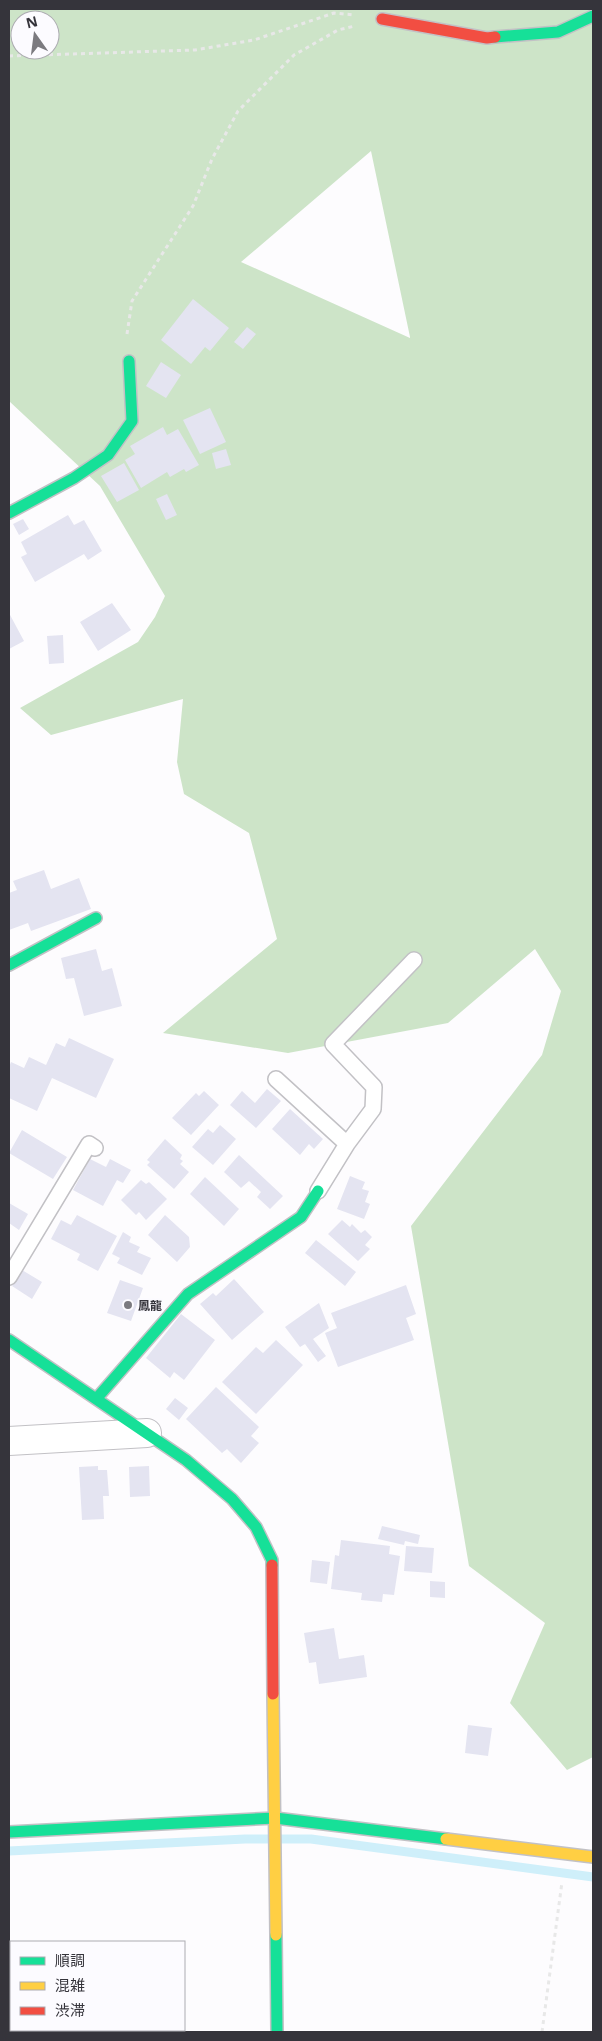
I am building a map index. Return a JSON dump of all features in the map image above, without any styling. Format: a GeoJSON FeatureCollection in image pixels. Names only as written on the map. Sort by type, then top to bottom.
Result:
{"type":"FeatureCollection","features":[{"type":"Feature","properties":{"kind":"street"},"geometry":{"type":"LineString","coordinates":[[382,19],[487,38],[558,32],[593,16]]}},
{"type":"Feature","properties":{"kind":"street"},"geometry":{"type":"LineString","coordinates":[[9,513],[74,478],[108,455],[132,421],[129,362]]}},
{"type":"Feature","properties":{"kind":"street"},"geometry":{"type":"LineString","coordinates":[[9,965],[96,918]]}},
{"type":"Feature","properties":{"kind":"street"},"geometry":{"type":"LineString","coordinates":[[96,1398],[188,1294],[301,1217],[318,1191]]}},
{"type":"Feature","properties":{"kind":"street"},"geometry":{"type":"LineString","coordinates":[[9,1340],[186,1460],[232,1499],[256,1527],[272,1560],[277,2032]]}},
{"type":"Feature","properties":{"kind":"street"},"geometry":{"type":"LineString","coordinates":[[9,1440],[147,1433]]}},
{"type":"Feature","properties":{"kind":"street"},"geometry":{"type":"LineString","coordinates":[[9,1832],[275,1818],[593,1857]]}},
{"type":"Feature","properties":{"kind":"lane"},"geometry":{"type":"LineString","coordinates":[[318,1191],[347,1144],[372,1109],[374,1087],[333,1044],[414,960]]}},
{"type":"Feature","properties":{"kind":"lane"},"geometry":{"type":"LineString","coordinates":[[276,1079],[347,1144]]}},
{"type":"Feature","properties":{"kind":"lane"},"geometry":{"type":"LineString","coordinates":[[9,1277],[89,1144],[95,1148]]}},
{"type":"Feature","properties":{"kind":"path"},"geometry":{"type":"LineString","coordinates":[[9,56],[195,50],[254,40],[334,13],[382,19]]}},
{"type":"Feature","properties":{"kind":"path"},"geometry":{"type":"LineString","coordinates":[[129,362],[126,341],[132,302],[193,206],[212,159],[238,111],[294,55],[338,30],[382,19]]}},
{"type":"Feature","properties":{"kind":"path"},"geometry":{"type":"LineString","coordinates":[[542,2032],[566,1854]]}},
{"type":"Feature","properties":{"kind":"green space"},"geometry":{"type":"Polygon","coordinates":[[[9,9],[593,9],[593,1757],[567,1770],[510,1703],[545,1623],[469,1566],[411,1226],[542,1055],[561,991],[535,949],[448,1023],[288,1053],[163,1033],[277,939],[249,833],[184,794],[177,762],[183,699],[51,735],[20,708],[138,642],[155,617],[165,596],[100,486],[9,401],[9,9]],[[371,151],[241,262],[410,337],[371,151]]]}},
{"type":"Feature","properties":{"kind":"building"},"geometry":{"type":"Polygon","coordinates":[[[193,299],[229,328],[210,351],[205,347],[191,364],[161,340],[193,299]]]}},
{"type":"Feature","properties":{"kind":"building"},"geometry":{"type":"Polygon","coordinates":[[[247,327],[256,334],[243,349],[234,342],[247,327]]]}},
{"type":"Feature","properties":{"kind":"building"},"geometry":{"type":"Polygon","coordinates":[[[161,362],[181,375],[166,398],[146,386],[161,362]]]}},
{"type":"Feature","properties":{"kind":"building"},"geometry":{"type":"Polygon","coordinates":[[[210,408],[226,442],[200,454],[183,420],[210,408]]]}},
{"type":"Feature","properties":{"kind":"building"},"geometry":{"type":"Polygon","coordinates":[[[163,427],[167,435],[178,429],[199,465],[186,472],[184,469],[170,477],[167,472],[141,488],[125,460],[135,454],[130,446],[163,427]]]}},
{"type":"Feature","properties":{"kind":"building"},"geometry":{"type":"Polygon","coordinates":[[[226,449],[231,465],[216,469],[212,453],[226,449]]]}},
{"type":"Feature","properties":{"kind":"building"},"geometry":{"type":"Polygon","coordinates":[[[124,463],[139,490],[117,502],[101,476],[124,463]]]}},
{"type":"Feature","properties":{"kind":"building"},"geometry":{"type":"Polygon","coordinates":[[[167,494],[177,515],[166,520],[156,499],[167,494]]]}},
{"type":"Feature","properties":{"kind":"building"},"geometry":{"type":"Polygon","coordinates":[[[68,515],[74,525],[84,520],[102,551],[88,560],[84,554],[35,582],[21,557],[27,554],[21,542],[68,515]]]}},
{"type":"Feature","properties":{"kind":"building"},"geometry":{"type":"Polygon","coordinates":[[[23,519],[29,529],[19,535],[13,524],[23,519]]]}},
{"type":"Feature","properties":{"kind":"building"},"geometry":{"type":"Polygon","coordinates":[[[112,603],[131,630],[98,651],[80,622],[112,603]]]}},
{"type":"Feature","properties":{"kind":"building"},"geometry":{"type":"Polygon","coordinates":[[[9,613],[24,641],[9,649],[9,613]]]}},
{"type":"Feature","properties":{"kind":"building"},"geometry":{"type":"Polygon","coordinates":[[[63,635],[64,663],[49,664],[47,636],[63,635]]]}},
{"type":"Feature","properties":{"kind":"building"},"geometry":{"type":"Polygon","coordinates":[[[44,870],[51,889],[79,878],[91,909],[31,931],[28,923],[9,930],[9,893],[17,890],[13,881],[44,870]]]}},
{"type":"Feature","properties":{"kind":"building"},"geometry":{"type":"Polygon","coordinates":[[[96,949],[102,971],[112,968],[122,1006],[84,1016],[74,978],[66,979],[61,958],[96,949]]]}},
{"type":"Feature","properties":{"kind":"building"},"geometry":{"type":"Polygon","coordinates":[[[69,1038],[114,1059],[96,1098],[52,1078],[37,1111],[9,1098],[9,1067],[11,1062],[24,1068],[29,1057],[46,1065],[56,1043],[65,1047],[69,1038]]]}},
{"type":"Feature","properties":{"kind":"building"},"geometry":{"type":"Polygon","coordinates":[[[267,1089],[281,1101],[256,1128],[230,1105],[242,1091],[255,1103],[267,1089]]]}},
{"type":"Feature","properties":{"kind":"building"},"geometry":{"type":"Polygon","coordinates":[[[204,1091],[219,1105],[191,1135],[172,1118],[196,1093],[199,1096],[204,1091]]]}},
{"type":"Feature","properties":{"kind":"building"},"geometry":{"type":"Polygon","coordinates":[[[290,1109],[323,1139],[314,1149],[309,1144],[300,1155],[272,1129],[290,1109]]]}},
{"type":"Feature","properties":{"kind":"building"},"geometry":{"type":"Polygon","coordinates":[[[220,1125],[236,1139],[213,1165],[192,1147],[208,1129],[213,1133],[220,1125]]]}},
{"type":"Feature","properties":{"kind":"building"},"geometry":{"type":"Polygon","coordinates":[[[22,1130],[67,1157],[53,1179],[9,1153],[22,1130]]]}},
{"type":"Feature","properties":{"kind":"building"},"geometry":{"type":"Polygon","coordinates":[[[165,1139],[182,1155],[180,1159],[183,1161],[180,1164],[189,1172],[174,1189],[147,1165],[150,1162],[147,1160],[165,1139]]]}},
{"type":"Feature","properties":{"kind":"building"},"geometry":{"type":"Polygon","coordinates":[[[239,1155],[283,1196],[270,1209],[257,1197],[261,1192],[249,1181],[241,1188],[224,1172],[239,1155]]]}},
{"type":"Feature","properties":{"kind":"building"},"geometry":{"type":"Polygon","coordinates":[[[90,1159],[106,1167],[110,1159],[131,1170],[123,1183],[117,1180],[103,1206],[73,1190],[90,1159]]]}},
{"type":"Feature","properties":{"kind":"building"},"geometry":{"type":"Polygon","coordinates":[[[350,1176],[365,1182],[362,1189],[369,1191],[365,1202],[370,1204],[364,1219],[337,1209],[350,1176]]]}},
{"type":"Feature","properties":{"kind":"building"},"geometry":{"type":"Polygon","coordinates":[[[205,1177],[239,1209],[224,1226],[190,1194],[205,1177]]]}},
{"type":"Feature","properties":{"kind":"building"},"geometry":{"type":"Polygon","coordinates":[[[141,1180],[146,1184],[149,1182],[167,1199],[146,1220],[139,1212],[136,1215],[121,1200],[141,1180]]]}},
{"type":"Feature","properties":{"kind":"building"},"geometry":{"type":"Polygon","coordinates":[[[9,1203],[28,1214],[19,1230],[9,1223],[9,1203]]]}},
{"type":"Feature","properties":{"kind":"building"},"geometry":{"type":"Polygon","coordinates":[[[77,1215],[117,1236],[98,1271],[77,1260],[80,1254],[51,1239],[61,1220],[71,1225],[77,1215]]]}},
{"type":"Feature","properties":{"kind":"building"},"geometry":{"type":"Polygon","coordinates":[[[165,1215],[189,1237],[190,1247],[177,1262],[148,1235],[165,1215]]]}},
{"type":"Feature","properties":{"kind":"building"},"geometry":{"type":"Polygon","coordinates":[[[342,1220],[350,1227],[352,1224],[361,1233],[365,1230],[372,1237],[365,1245],[370,1249],[358,1261],[328,1234],[342,1220]]]}},
{"type":"Feature","properties":{"kind":"building"},"geometry":{"type":"Polygon","coordinates":[[[123,1232],[131,1237],[129,1242],[140,1247],[137,1252],[151,1258],[142,1275],[117,1263],[120,1258],[112,1254],[123,1232]]]}},
{"type":"Feature","properties":{"kind":"building"},"geometry":{"type":"Polygon","coordinates":[[[316,1240],[356,1272],[345,1286],[305,1253],[316,1240]]]}},
{"type":"Feature","properties":{"kind":"building"},"geometry":{"type":"Polygon","coordinates":[[[22,1270],[42,1282],[32,1299],[12,1286],[22,1270]]]}},
{"type":"Feature","properties":{"kind":"building"},"geometry":{"type":"Polygon","coordinates":[[[234,1279],[264,1312],[232,1340],[200,1304],[213,1293],[216,1296],[234,1279]]]}},
{"type":"Feature","properties":{"kind":"building"},"geometry":{"type":"Polygon","coordinates":[[[120,1280],[143,1288],[131,1321],[107,1313],[120,1280]]]}},
{"type":"Feature","properties":{"kind":"building"},"geometry":{"type":"Polygon","coordinates":[[[406,1285],[416,1314],[406,1318],[414,1340],[338,1367],[325,1333],[337,1328],[331,1313],[406,1285]]]}},
{"type":"Feature","properties":{"kind":"building"},"geometry":{"type":"Polygon","coordinates":[[[319,1303],[329,1328],[313,1339],[326,1356],[318,1362],[305,1344],[300,1347],[285,1327],[319,1303]]]}},
{"type":"Feature","properties":{"kind":"building"},"geometry":{"type":"Polygon","coordinates":[[[181,1314],[215,1340],[184,1380],[174,1372],[170,1378],[146,1358],[181,1314]]]}},
{"type":"Feature","properties":{"kind":"building"},"geometry":{"type":"Polygon","coordinates":[[[276,1340],[303,1365],[256,1414],[222,1382],[256,1347],[263,1353],[276,1340]]]}},
{"type":"Feature","properties":{"kind":"building"},"geometry":{"type":"Polygon","coordinates":[[[216,1387],[259,1427],[251,1436],[259,1443],[241,1463],[227,1449],[222,1453],[186,1419],[216,1387]]]}},
{"type":"Feature","properties":{"kind":"building"},"geometry":{"type":"Polygon","coordinates":[[[175,1398],[188,1408],[179,1420],[166,1409],[175,1398]]]}},
{"type":"Feature","properties":{"kind":"building"},"geometry":{"type":"Polygon","coordinates":[[[98,1466],[98,1470],[107,1470],[109,1496],[103,1496],[104,1519],[82,1520],[79,1467],[98,1466]]]}},
{"type":"Feature","properties":{"kind":"building"},"geometry":{"type":"Polygon","coordinates":[[[149,1466],[150,1496],[130,1497],[129,1467],[149,1466]]]}},
{"type":"Feature","properties":{"kind":"building"},"geometry":{"type":"Polygon","coordinates":[[[382,1526],[420,1535],[418,1544],[405,1541],[404,1545],[378,1539],[382,1526]]]}},
{"type":"Feature","properties":{"kind":"building"},"geometry":{"type":"Polygon","coordinates":[[[341,1540],[390,1546],[389,1554],[400,1556],[394,1595],[383,1594],[382,1602],[361,1600],[362,1593],[331,1589],[335,1555],[339,1556],[341,1540]]]}},
{"type":"Feature","properties":{"kind":"building"},"geometry":{"type":"Polygon","coordinates":[[[406,1546],[434,1548],[432,1573],[404,1571],[406,1546]]]}},
{"type":"Feature","properties":{"kind":"building"},"geometry":{"type":"Polygon","coordinates":[[[312,1560],[330,1562],[327,1584],[310,1582],[312,1560]]]}},
{"type":"Feature","properties":{"kind":"building"},"geometry":{"type":"Polygon","coordinates":[[[430,1581],[445,1582],[445,1598],[430,1597],[430,1581]]]}},
{"type":"Feature","properties":{"kind":"building"},"geometry":{"type":"Polygon","coordinates":[[[334,1628],[339,1659],[364,1655],[367,1677],[319,1684],[316,1662],[309,1663],[304,1633],[334,1628]]]}},
{"type":"Feature","properties":{"kind":"building"},"geometry":{"type":"Polygon","coordinates":[[[468,1725],[492,1728],[488,1756],[465,1753],[468,1725]]]}},
{"type":"Feature","properties":{"kind":"waterway"},"geometry":{"type":"LineString","coordinates":[[9,1851],[245,1839],[311,1839],[593,1877]]}},
{"type":"Feature","properties":{"kind":"traffic: fast"},"geometry":{"type":"LineString","coordinates":[[495,37],[558,32],[593,16]]}},
{"type":"Feature","properties":{"kind":"traffic: fast"},"geometry":{"type":"LineString","coordinates":[[9,513],[74,478],[108,455],[132,421],[129,361]]}},
{"type":"Feature","properties":{"kind":"traffic: fast"},"geometry":{"type":"LineString","coordinates":[[9,965],[96,918]]}},
{"type":"Feature","properties":{"kind":"traffic: fast"},"geometry":{"type":"LineString","coordinates":[[97,1398],[188,1294],[301,1217],[318,1191]]}},
{"type":"Feature","properties":{"kind":"traffic: fast"},"geometry":{"type":"LineString","coordinates":[[9,1340],[186,1460],[232,1499],[256,1527],[272,1560],[272,1565]]}},
{"type":"Feature","properties":{"kind":"traffic: fast"},"geometry":{"type":"LineString","coordinates":[[9,1832],[275,1818],[446,1839]]}},
{"type":"Feature","properties":{"kind":"traffic: fast"},"geometry":{"type":"LineString","coordinates":[[276,1935],[277,2032]]}},
{"type":"Feature","properties":{"kind":"traffic: slow"},"geometry":{"type":"LineString","coordinates":[[273,1694],[276,1935]]}},
{"type":"Feature","properties":{"kind":"traffic: slow"},"geometry":{"type":"LineString","coordinates":[[446,1839],[593,1857]]}},
{"type":"Feature","properties":{"kind":"traffic: jam"},"geometry":{"type":"LineString","coordinates":[[382,19],[487,38],[495,37]]}},
{"type":"Feature","properties":{"kind":"traffic: jam"},"geometry":{"type":"LineString","coordinates":[[272,1565],[273,1694]]}},
{"type":"Feature","properties":{"kind":"place","name":"鳳龍"},"geometry":{"type":"Point","coordinates":[128,1305]}}]}
